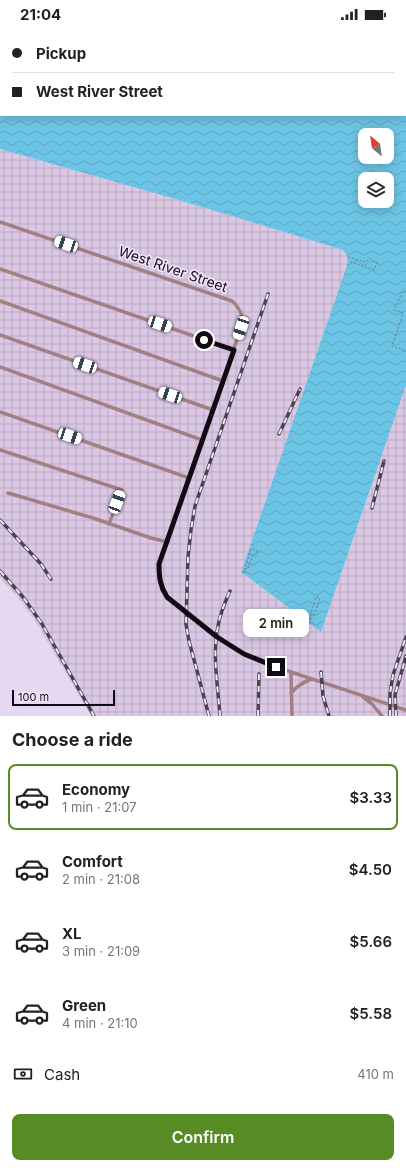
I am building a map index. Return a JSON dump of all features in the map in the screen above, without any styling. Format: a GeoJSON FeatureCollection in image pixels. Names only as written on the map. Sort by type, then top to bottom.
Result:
{"type":"FeatureCollection","features":[{"type":"Feature","properties":{"kind":"lane","name":"West River Street"},"geometry":{"type":"LineString","coordinates":[[0,222],[232,301],[238,306],[243,321],[168,542],[159,564],[159,578],[162,590],[167,597],[217,637],[244,654],[291,672],[406,710]]}},
{"type":"Feature","properties":{"kind":"lane"},"geometry":{"type":"LineString","coordinates":[[0,269],[234,350]]}},
{"type":"Feature","properties":{"kind":"lane"},"geometry":{"type":"LineString","coordinates":[[0,301],[223,381]]}},
{"type":"Feature","properties":{"kind":"lane"},"geometry":{"type":"LineString","coordinates":[[0,335],[213,410]]}},
{"type":"Feature","properties":{"kind":"lane"},"geometry":{"type":"LineString","coordinates":[[0,368],[202,440]]}},
{"type":"Feature","properties":{"kind":"lane"},"geometry":{"type":"LineString","coordinates":[[0,412],[189,478]]}},
{"type":"Feature","properties":{"kind":"lane"},"geometry":{"type":"LineString","coordinates":[[0,450],[122,490],[109,524]]}},
{"type":"Feature","properties":{"kind":"lane"},"geometry":{"type":"LineString","coordinates":[[8,493],[168,542]]}},
{"type":"Feature","properties":{"kind":"lane"},"geometry":{"type":"LineString","coordinates":[[291,672],[292,716]]}},
{"type":"Feature","properties":{"kind":"lane"},"geometry":{"type":"LineString","coordinates":[[291,693],[304,681],[312,679]]}},
{"type":"Feature","properties":{"kind":"lane"},"geometry":{"type":"LineString","coordinates":[[361,695],[372,704],[382,716]]}},
{"type":"Feature","properties":{"kind":"path"},"geometry":{"type":"LineString","coordinates":[[348,257],[366,262],[370,258],[377,263],[374,270],[348,261]]}},
{"type":"Feature","properties":{"kind":"path"},"geometry":{"type":"LineString","coordinates":[[406,292],[403,291],[394,310],[403,313],[392,346],[406,350]]}},
{"type":"Feature","properties":{"kind":"path"},"geometry":{"type":"LineString","coordinates":[[252,549],[257,550],[256,552],[258,552],[256,556],[252,555],[248,568],[247,567],[244,574],[252,549]]}},
{"type":"Feature","properties":{"kind":"path"},"geometry":{"type":"LineString","coordinates":[[316,597],[320,598],[314,616],[312,615],[309,623],[316,597]]}},
{"type":"Feature","properties":{"kind":"shaded area"},"geometry":{"type":"Polygon","coordinates":[[[0,149],[172,198],[340,249],[346,253],[348,259],[345,271],[241,572],[321,632],[406,385],[406,716],[91,716],[37,624],[19,599],[0,578],[0,149]]]}},
{"type":"Feature","properties":{"kind":"water"},"geometry":{"type":"Polygon","coordinates":[[[0,116],[406,116],[406,385],[321,632],[241,572],[345,271],[347,256],[340,249],[172,198],[0,149],[0,116]]]}},
{"type":"Feature","properties":{"kind":"railway"},"geometry":{"type":"LineString","coordinates":[[209,716],[189,641],[186,624],[188,557],[191,530],[195,506],[268,294]]}},
{"type":"Feature","properties":{"kind":"railway"},"geometry":{"type":"LineString","coordinates":[[279,434],[300,389]]}},
{"type":"Feature","properties":{"kind":"railway"},"geometry":{"type":"LineString","coordinates":[[372,508],[384,461]]}},
{"type":"Feature","properties":{"kind":"railway"},"geometry":{"type":"LineString","coordinates":[[0,520],[41,564],[51,579]]}},
{"type":"Feature","properties":{"kind":"railway"},"geometry":{"type":"LineString","coordinates":[[0,571],[23,597],[42,624],[94,716]]}},
{"type":"Feature","properties":{"kind":"railway"},"geometry":{"type":"LineString","coordinates":[[220,716],[216,671],[216,637],[220,617],[230,591]]}},
{"type":"Feature","properties":{"kind":"railway"},"geometry":{"type":"LineString","coordinates":[[390,716],[390,694],[393,675],[406,637]]}},
{"type":"Feature","properties":{"kind":"railway"},"geometry":{"type":"LineString","coordinates":[[396,716],[395,695],[406,656]]}},
{"type":"Feature","properties":{"kind":"railway"},"geometry":{"type":"LineString","coordinates":[[321,672],[323,696],[329,716]]}},
{"type":"Feature","properties":{"kind":"railway"},"geometry":{"type":"LineString","coordinates":[[258,716],[259,674]]}},
{"type":"Feature","properties":{"kind":"route"},"geometry":{"type":"LineString","coordinates":[[204,340],[234,350],[181,500],[168,542],[159,564],[159,578],[162,590],[167,597],[217,637],[244,654],[276,667]]}}]}
